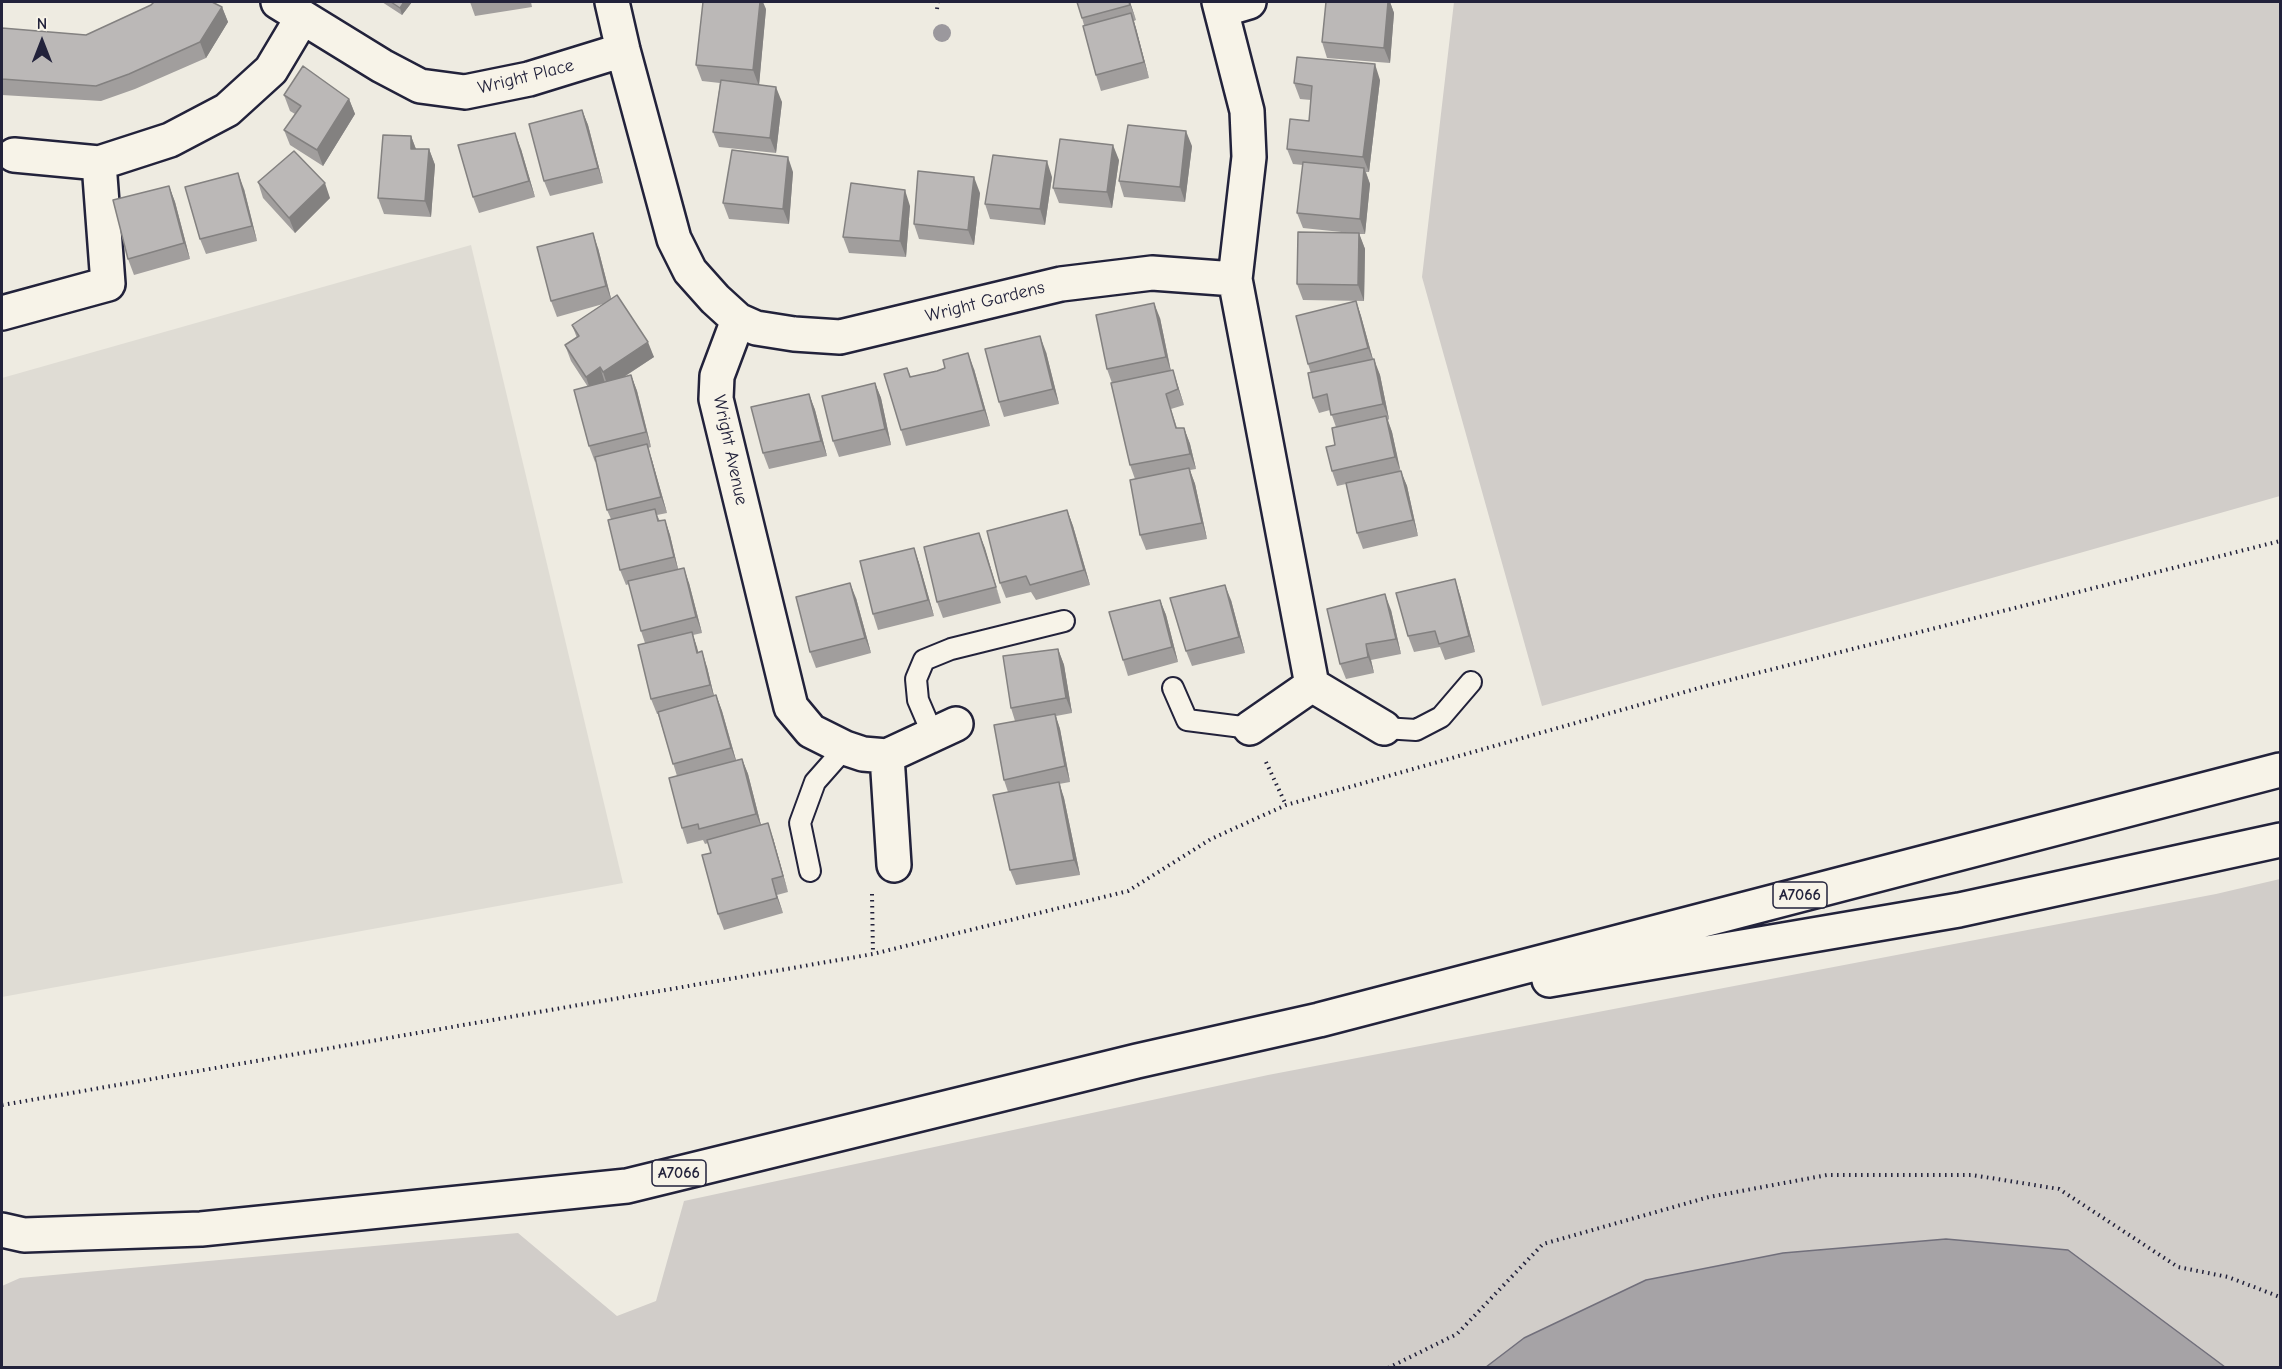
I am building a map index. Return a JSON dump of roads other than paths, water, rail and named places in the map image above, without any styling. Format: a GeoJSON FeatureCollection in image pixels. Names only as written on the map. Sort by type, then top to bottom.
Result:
{"type":"FeatureCollection","features":[{"type":"Feature","properties":{"kind":"street"},"geometry":{"type":"LineString","coordinates":[[612,2],[622,50],[674,239],[690,271],[738,320]]}},
{"type":"Feature","properties":{"kind":"street"},"geometry":{"type":"LineString","coordinates":[[1230,4],[1247,111],[1249,146],[1235,279],[1312,686],[1384,728]]}},
{"type":"Feature","properties":{"kind":"street","name":"Wright Place"},"geometry":{"type":"LineString","coordinates":[[14,155],[99,163],[170,140],[227,110],[271,70],[290,10],[382,66],[420,86],[465,92],[529,79],[622,50]]}},
{"type":"Feature","properties":{"kind":"street"},"geometry":{"type":"LineString","coordinates":[[2,313],[108,284],[99,163]]}},
{"type":"Feature","properties":{"kind":"street","name":"Wright Gardens"},"geometry":{"type":"LineString","coordinates":[[738,320],[765,330],[840,337],[1061,284],[1152,273],[1235,279]]}},
{"type":"Feature","properties":{"kind":"street","name":"Wright Avenue"},"geometry":{"type":"LineString","coordinates":[[738,320],[717,376],[716,399],[791,707],[811,730],[845,748],[863,754],[887,756]]}},
{"type":"Feature","properties":{"kind":"street"},"geometry":{"type":"LineString","coordinates":[[1250,728],[1312,686]]}},
{"type":"Feature","properties":{"kind":"street"},"geometry":{"type":"LineString","coordinates":[[894,865],[887,756],[944,730]]}},
{"type":"Feature","properties":{"kind":"street","name":"A7066"},"geometry":{"type":"LineString","coordinates":[[9,1237],[201,1229],[627,1186],[1137,1061],[1319,1020],[2280,770]]}},
{"type":"Feature","properties":{"kind":"street","name":"A7066"},"geometry":{"type":"LineString","coordinates":[[1319,1020],[1959,910],[2280,840]]}},
{"type":"Feature","properties":{"kind":"lane"},"geometry":{"type":"LineString","coordinates":[[944,730],[918,700],[916,679],[924,660],[951,649],[1064,621]]}},
{"type":"Feature","properties":{"kind":"lane"},"geometry":{"type":"LineString","coordinates":[[1384,728],[1416,730],[1441,717],[1471,682]]}},
{"type":"Feature","properties":{"kind":"lane"},"geometry":{"type":"LineString","coordinates":[[1173,688],[1187,720],[1250,728]]}},
{"type":"Feature","properties":{"kind":"lane"},"geometry":{"type":"LineString","coordinates":[[810,871],[800,823],[815,782],[845,748]]}}]}
